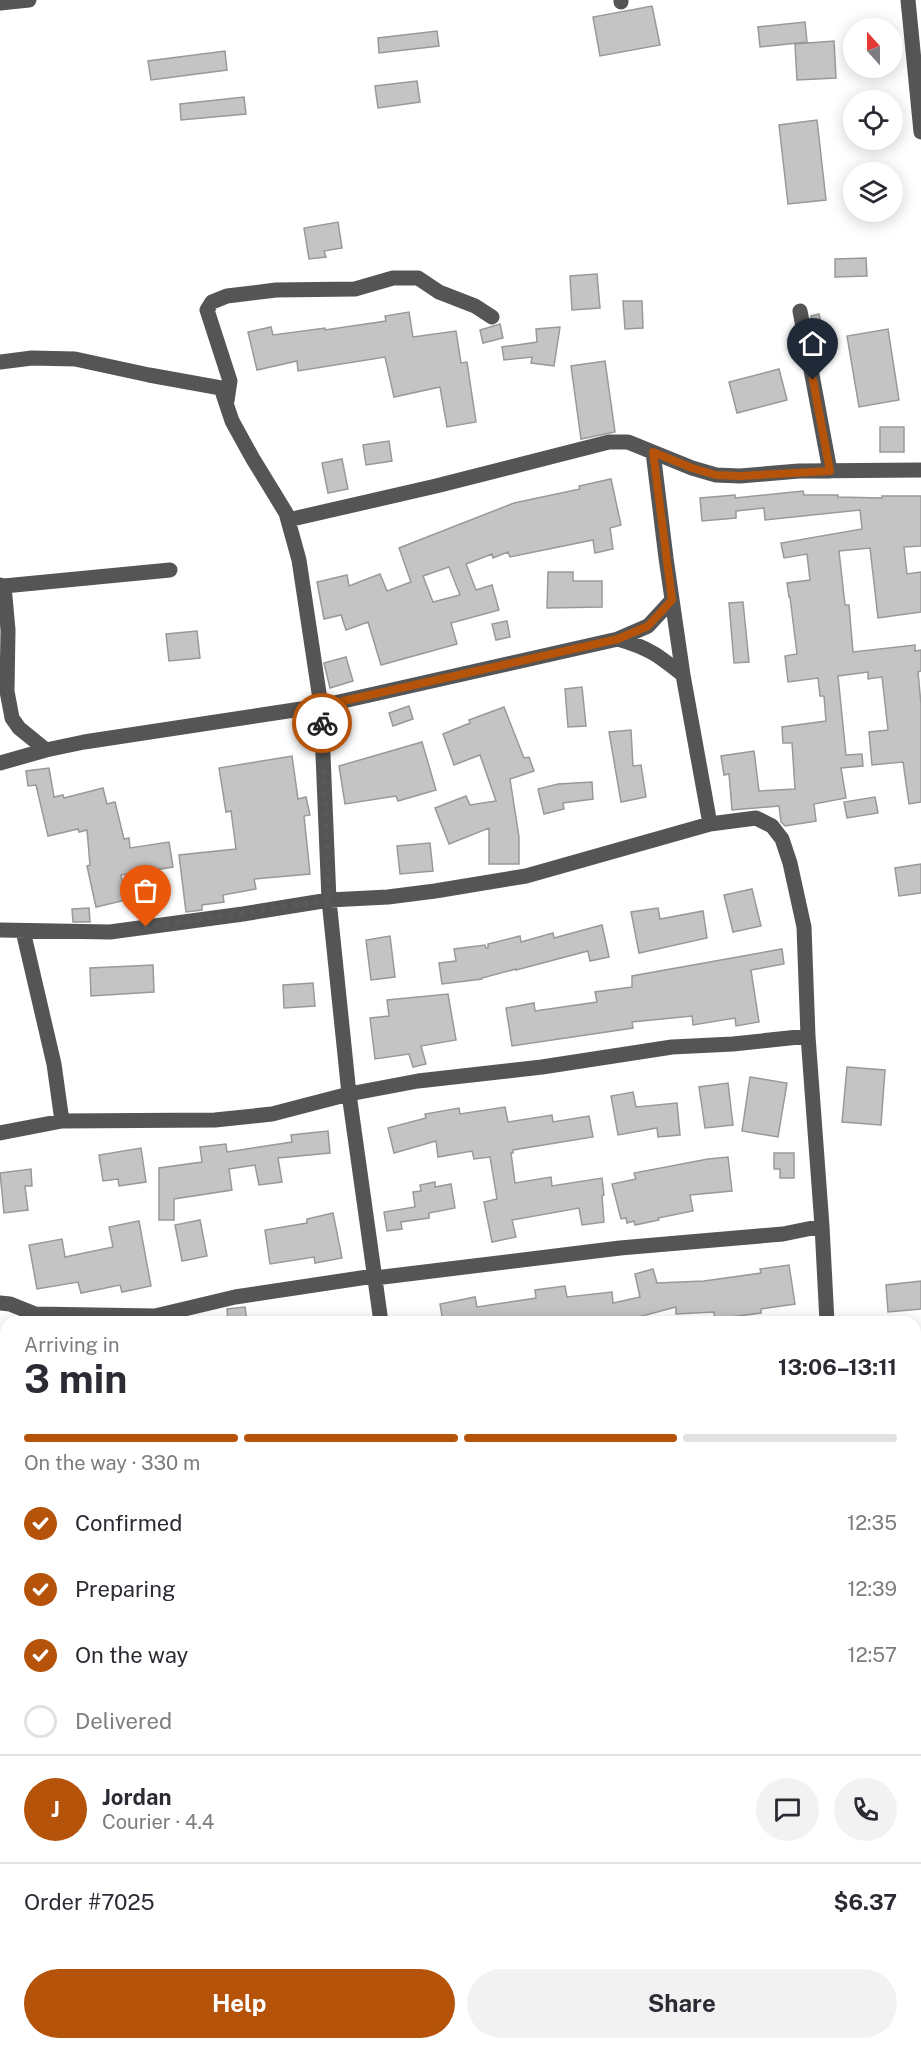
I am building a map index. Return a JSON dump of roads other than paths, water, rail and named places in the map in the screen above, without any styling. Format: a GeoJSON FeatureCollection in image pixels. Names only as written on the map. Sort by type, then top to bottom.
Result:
{"type":"FeatureCollection","features":[{"type":"Feature","properties":{"kind":"street"},"geometry":{"type":"LineString","coordinates":[[0,3],[29,0]]}},
{"type":"Feature","properties":{"kind":"street"},"geometry":{"type":"LineString","coordinates":[[908,0],[921,132]]}},
{"type":"Feature","properties":{"kind":"street"},"geometry":{"type":"LineString","coordinates":[[226,404],[230,381],[207,310],[212,302],[227,296],[276,290],[355,289],[393,278],[418,278],[439,292],[475,306],[492,317]]}},
{"type":"Feature","properties":{"kind":"street"},"geometry":{"type":"LineString","coordinates":[[800,311],[830,471]]}},
{"type":"Feature","properties":{"kind":"street"},"geometry":{"type":"LineString","coordinates":[[0,362],[32,358],[75,359],[221,388],[243,440],[286,513],[299,560],[321,706],[329,900],[350,1094],[380,1316]]}},
{"type":"Feature","properties":{"kind":"street"},"geometry":{"type":"LineString","coordinates":[[288,520],[436,486],[609,442],[627,442],[716,475],[921,471]]}},
{"type":"Feature","properties":{"kind":"street"},"geometry":{"type":"LineString","coordinates":[[653,452],[683,675],[710,824]]}},
{"type":"Feature","properties":{"kind":"street"},"geometry":{"type":"LineString","coordinates":[[46,750],[19,728],[12,718],[7,691],[8,630],[2,585],[170,570]]}},
{"type":"Feature","properties":{"kind":"street"},"geometry":{"type":"LineString","coordinates":[[0,763],[46,750],[321,706],[618,639],[648,626],[672,600]]}},
{"type":"Feature","properties":{"kind":"street"},"geometry":{"type":"LineString","coordinates":[[618,639],[650,650],[683,675]]}},
{"type":"Feature","properties":{"kind":"street"},"geometry":{"type":"LineString","coordinates":[[0,930],[110,932],[329,900],[400,895],[526,876],[710,824],[756,818],[772,826],[782,839],[790,863],[804,927],[808,1036],[827,1316]]}},
{"type":"Feature","properties":{"kind":"street"},"geometry":{"type":"LineString","coordinates":[[23,931],[54,1064],[62,1121]]}},
{"type":"Feature","properties":{"kind":"street"},"geometry":{"type":"LineString","coordinates":[[0,1133],[62,1121],[215,1120],[272,1114],[350,1094],[418,1081],[672,1047],[733,1044],[808,1036]]}},
{"type":"Feature","properties":{"kind":"street"},"geometry":{"type":"LineString","coordinates":[[0,1303],[10,1304],[35,1314],[155,1316],[236,1297],[375,1277],[620,1248],[783,1233],[822,1226]]}}]}
